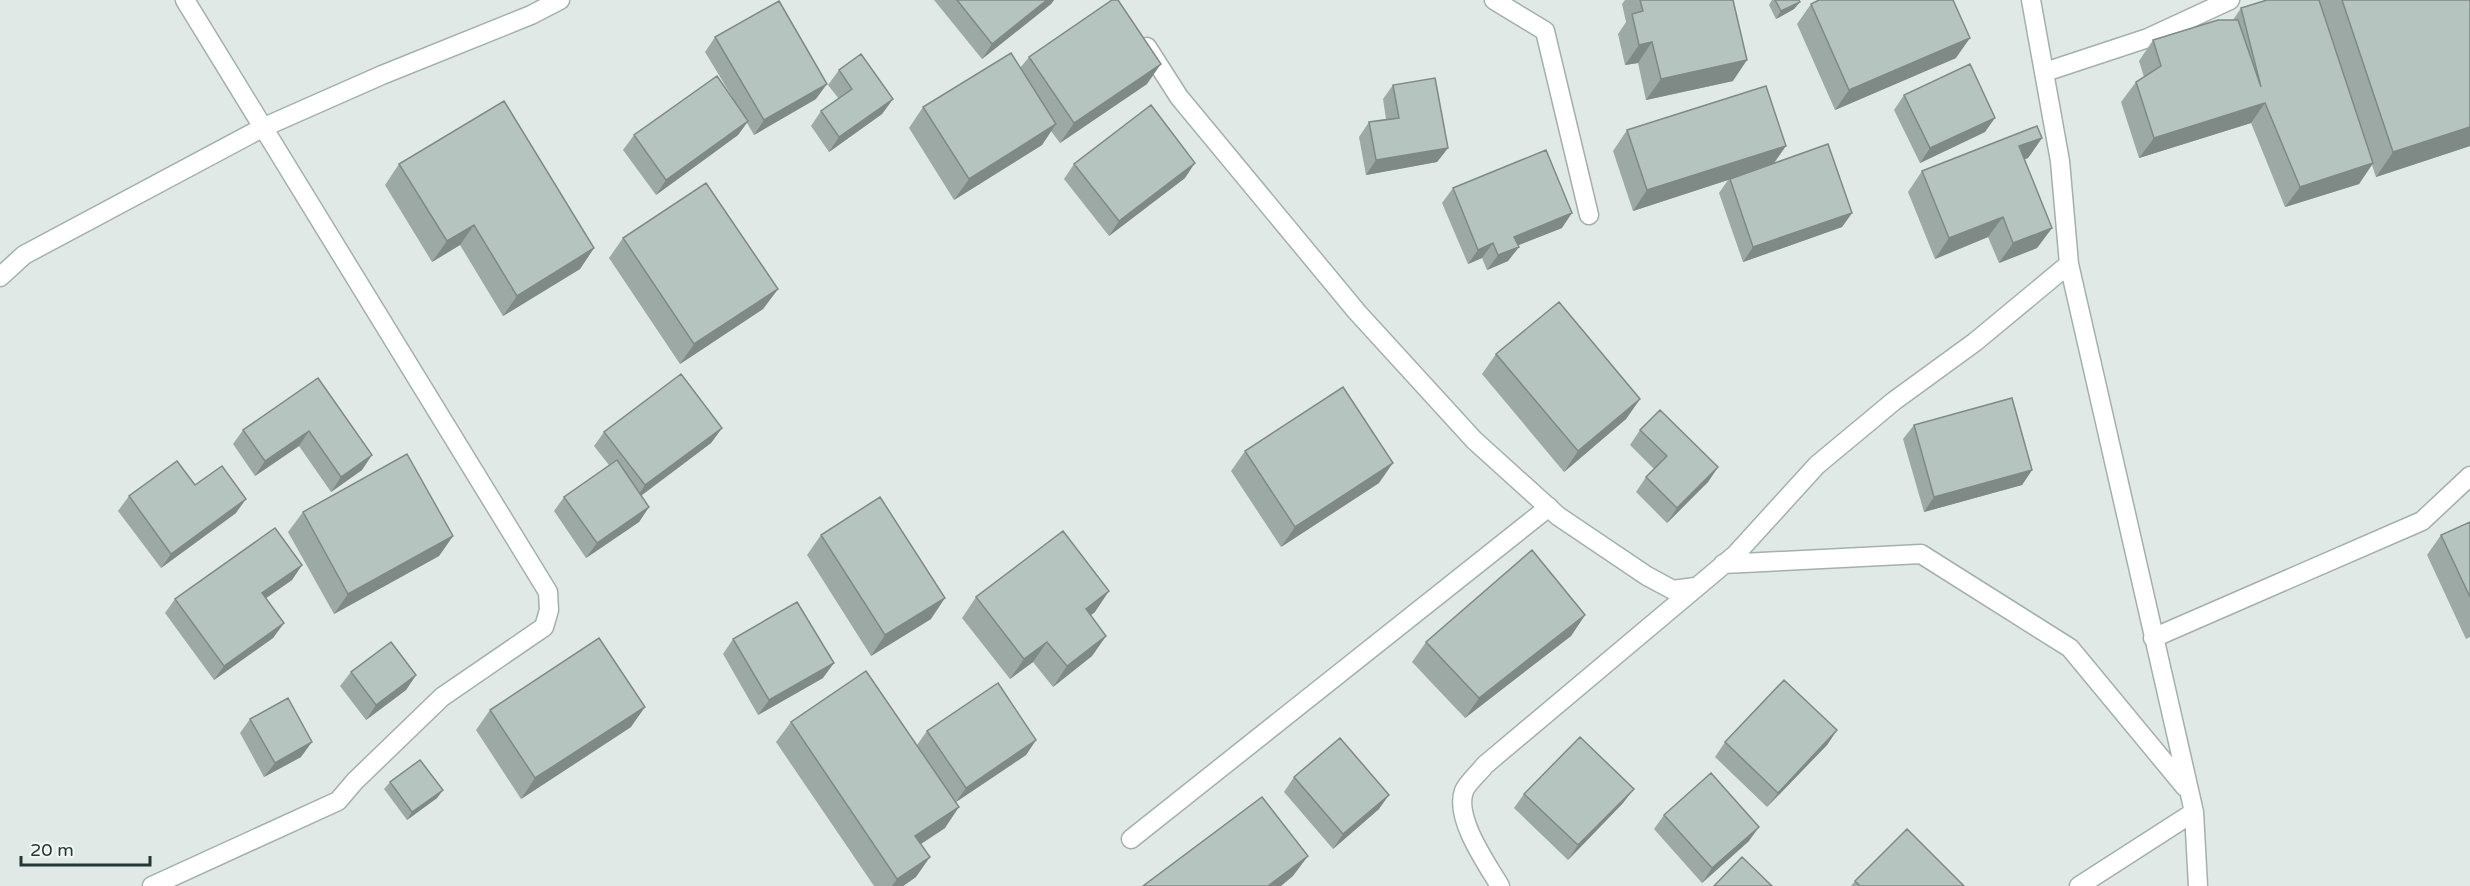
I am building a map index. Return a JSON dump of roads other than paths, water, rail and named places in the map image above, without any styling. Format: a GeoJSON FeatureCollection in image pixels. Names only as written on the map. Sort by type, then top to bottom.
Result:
{"type":"FeatureCollection","features":[{"type":"Feature","properties":{"kind":"street"},"geometry":{"type":"LineString","coordinates":[[152,886],[338,801],[355,781],[442,697],[544,627],[549,610],[548,592],[185,0]]}},
{"type":"Feature","properties":{"kind":"street"},"geometry":{"type":"LineString","coordinates":[[0,277],[24,255],[262,128],[382,75],[531,15],[560,0]]}},
{"type":"Feature","properties":{"kind":"street"},"geometry":{"type":"LineString","coordinates":[[1494,0],[1545,31],[1590,215]]}},
{"type":"Feature","properties":{"kind":"street"},"geometry":{"type":"LineString","coordinates":[[2031,0],[2060,161],[2069,264],[2194,812],[2198,886]]}},
{"type":"Feature","properties":{"kind":"street"},"geometry":{"type":"LineString","coordinates":[[2045,72],[2148,38],[2230,0]]}},
{"type":"Feature","properties":{"kind":"street"},"geometry":{"type":"LineString","coordinates":[[1135,29],[1179,97],[1357,312],[1474,440],[1549,507],[1647,576],[1673,590],[1695,587]]}},
{"type":"Feature","properties":{"kind":"street"},"geometry":{"type":"LineString","coordinates":[[1500,886],[1472,840],[1463,814],[1464,791],[1485,765],[1735,555],[1817,465],[1894,401],[1976,342],[2069,264]]}},
{"type":"Feature","properties":{"kind":"street"},"geometry":{"type":"LineString","coordinates":[[2153,638],[2422,521],[2470,476]]}},
{"type":"Feature","properties":{"kind":"street"},"geometry":{"type":"LineString","coordinates":[[1131,839],[1549,507]]}},
{"type":"Feature","properties":{"kind":"street"},"geometry":{"type":"LineString","coordinates":[[1723,564],[1921,554],[2070,648],[2188,791]]}},
{"type":"Feature","properties":{"kind":"street"},"geometry":{"type":"LineString","coordinates":[[2079,886],[2194,812]]}}]}
